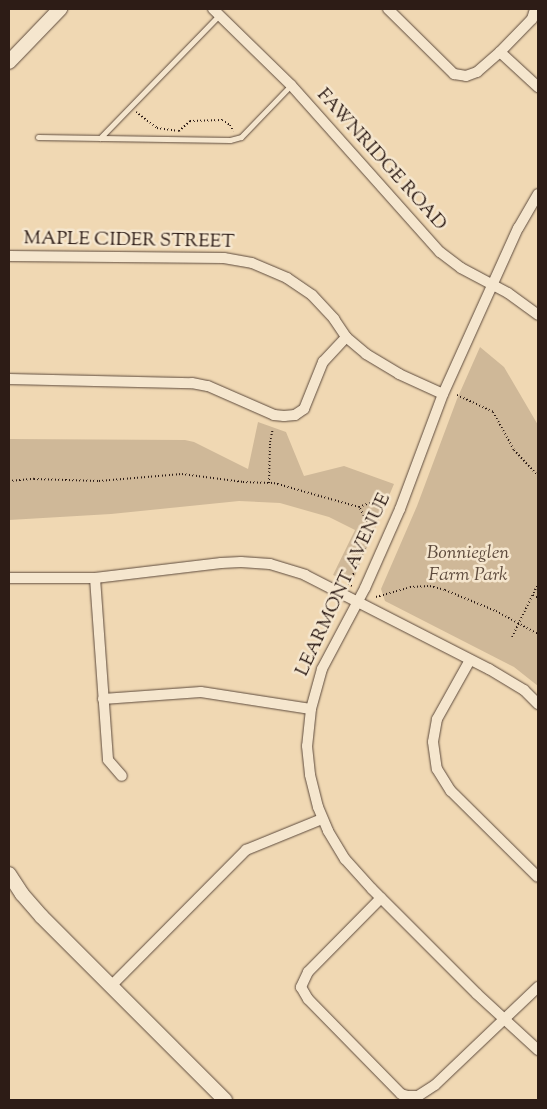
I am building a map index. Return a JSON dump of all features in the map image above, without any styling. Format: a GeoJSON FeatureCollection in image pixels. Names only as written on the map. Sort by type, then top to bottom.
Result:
{"type":"FeatureCollection","features":[{"type":"Feature","properties":{"kind":"street"},"geometry":{"type":"LineString","coordinates":[[9,62],[60,9]]}},
{"type":"Feature","properties":{"kind":"street"},"geometry":{"type":"LineString","coordinates":[[388,9],[454,74],[466,76],[472,75],[500,52],[532,19],[535,9]]}},
{"type":"Feature","properties":{"kind":"street","name":"FAWNRIDGE ROAD"},"geometry":{"type":"LineString","coordinates":[[216,12],[291,85],[440,252],[461,268],[493,284],[538,315]]}},
{"type":"Feature","properties":{"kind":"street"},"geometry":{"type":"LineString","coordinates":[[500,52],[538,87]]}},
{"type":"Feature","properties":{"kind":"street","name":"LEARMONT AVENUE"},"geometry":{"type":"LineString","coordinates":[[538,194],[518,228],[443,394],[400,509],[358,602],[322,669],[311,708],[308,760],[313,791],[322,819],[345,859],[381,898],[538,1050]]}},
{"type":"Feature","properties":{"kind":"street","name":"MAPLE CIDER STREET"},"geometry":{"type":"LineString","coordinates":[[9,256],[224,258],[252,263],[287,278],[312,295],[334,319],[346,337],[366,354],[399,374],[443,394]]}},
{"type":"Feature","properties":{"kind":"street"},"geometry":{"type":"LineString","coordinates":[[9,379],[192,383],[208,386],[274,415],[295,415],[304,409],[323,362],[346,337]]}},
{"type":"Feature","properties":{"kind":"street"},"geometry":{"type":"LineString","coordinates":[[9,578],[95,578],[221,563],[257,562],[305,575],[506,678],[524,690],[538,704]]}},
{"type":"Feature","properties":{"kind":"street"},"geometry":{"type":"LineString","coordinates":[[95,578],[108,760],[122,776]]}},
{"type":"Feature","properties":{"kind":"street"},"geometry":{"type":"LineString","coordinates":[[470,660],[437,720],[433,742],[437,769],[451,791],[538,877]]}},
{"type":"Feature","properties":{"kind":"street"},"geometry":{"type":"LineString","coordinates":[[103,699],[201,692],[311,708]]}},
{"type":"Feature","properties":{"kind":"street"},"geometry":{"type":"LineString","coordinates":[[111,986],[246,850],[322,819]]}},
{"type":"Feature","properties":{"kind":"street"},"geometry":{"type":"LineString","coordinates":[[9,874],[29,903],[225,1100]]}},
{"type":"Feature","properties":{"kind":"street"},"geometry":{"type":"LineString","coordinates":[[381,898],[308,972],[301,988],[308,999],[393,1086],[406,1096],[418,1096],[450,1072],[538,987]]}},
{"type":"Feature","properties":{"kind":"lane"},"geometry":{"type":"LineString","coordinates":[[100,138],[216,12]]}},
{"type":"Feature","properties":{"kind":"lane"},"geometry":{"type":"LineString","coordinates":[[38,137],[230,140],[241,137],[291,85]]}},
{"type":"Feature","properties":{"kind":"path"},"geometry":{"type":"LineString","coordinates":[[136,112],[157,128],[179,131],[190,121],[198,119],[222,120],[230,124],[233,133]]}},
{"type":"Feature","properties":{"kind":"path"},"geometry":{"type":"LineString","coordinates":[[457,395],[493,412],[514,450],[538,476]]}},
{"type":"Feature","properties":{"kind":"path"},"geometry":{"type":"LineString","coordinates":[[269,483],[270,442],[273,428]]}},
{"type":"Feature","properties":{"kind":"path"},"geometry":{"type":"LineString","coordinates":[[9,481],[34,479],[99,481],[182,474],[244,482],[269,483],[359,508],[391,496]]}},
{"type":"Feature","properties":{"kind":"path"},"geometry":{"type":"LineString","coordinates":[[352,586],[349,584],[372,531],[368,520],[359,508]]}},
{"type":"Feature","properties":{"kind":"path"},"geometry":{"type":"LineString","coordinates":[[376,597],[410,587],[430,586],[472,601],[538,634]]}},
{"type":"Feature","properties":{"kind":"path"},"geometry":{"type":"LineString","coordinates":[[512,637],[517,622],[538,586]]}},
{"type":"Feature","properties":{"kind":"path"},"geometry":{"type":"LineString","coordinates":[[533,595],[538,598]]}},
{"type":"Feature","properties":{"kind":"green space","name":"Bonnieglen Farm Park"},"geometry":{"type":"Polygon","coordinates":[[[480,347],[504,367],[538,425],[538,686],[514,667],[385,601],[381,589],[417,506],[457,399],[480,347]]]}},
{"type":"Feature","properties":{"kind":"green space"},"geometry":{"type":"Polygon","coordinates":[[[258,422],[286,432],[304,476],[344,466],[394,484],[352,583],[333,575],[355,530],[329,517],[280,503],[239,501],[111,514],[9,520],[9,439],[185,440],[194,442],[248,469],[258,422]]]}}]}
